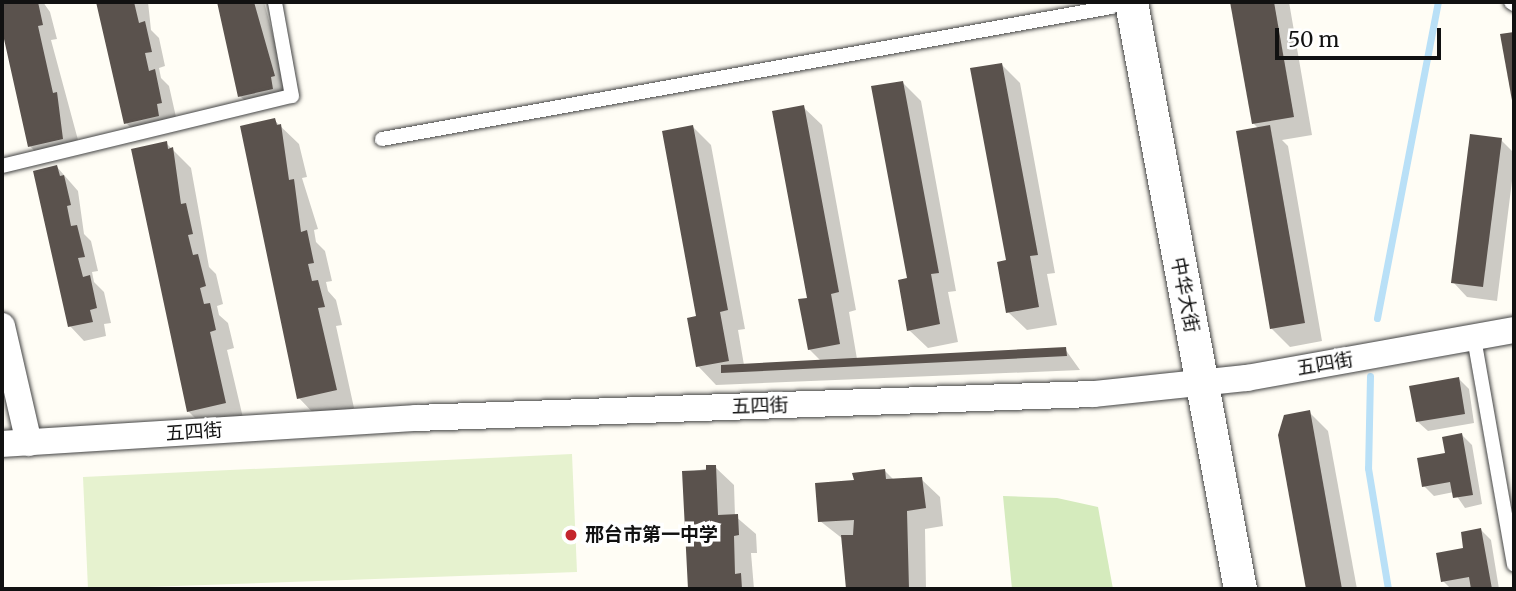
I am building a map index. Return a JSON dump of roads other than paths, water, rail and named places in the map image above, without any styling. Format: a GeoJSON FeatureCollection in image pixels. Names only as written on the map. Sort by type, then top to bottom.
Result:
{"type":"FeatureCollection","features":[{"type":"Feature","properties":{"kind":"street","name":"中华大街"},"geometry":{"type":"LineString","coordinates":[[1117,4],[1191,384],[1240,589]]}},
{"type":"Feature","properties":{"kind":"street"},"geometry":{"type":"LineString","coordinates":[[2,326],[29,443]]}},
{"type":"Feature","properties":{"kind":"street","name":"五四街"},"geometry":{"type":"LineString","coordinates":[[2,444],[416,418],[1094,394],[1191,384],[1514,330]]}},
{"type":"Feature","properties":{"kind":"street","name":"中华大街"},"geometry":{"type":"LineString","coordinates":[[1191,384],[1219,589]]}},
{"type":"Feature","properties":{"kind":"lane"},"geometry":{"type":"LineString","coordinates":[[2,166],[292,96],[275,2]]}},
{"type":"Feature","properties":{"kind":"lane"},"geometry":{"type":"LineString","coordinates":[[382,139],[1117,4]]}},
{"type":"Feature","properties":{"kind":"lane"},"geometry":{"type":"LineString","coordinates":[[1474,338],[1514,565]]}},
{"type":"Feature","properties":{"kind":"waterway"},"geometry":{"type":"LineString","coordinates":[[1377,318],[1438,2]]}},
{"type":"Feature","properties":{"kind":"waterway"},"geometry":{"type":"LineString","coordinates":[[1370,376],[1368,468],[1388,589]]}},
{"type":"Feature","properties":{"kind":"place","name":"邢台市第一中学"},"geometry":{"type":"Point","coordinates":[571,535]}}]}
